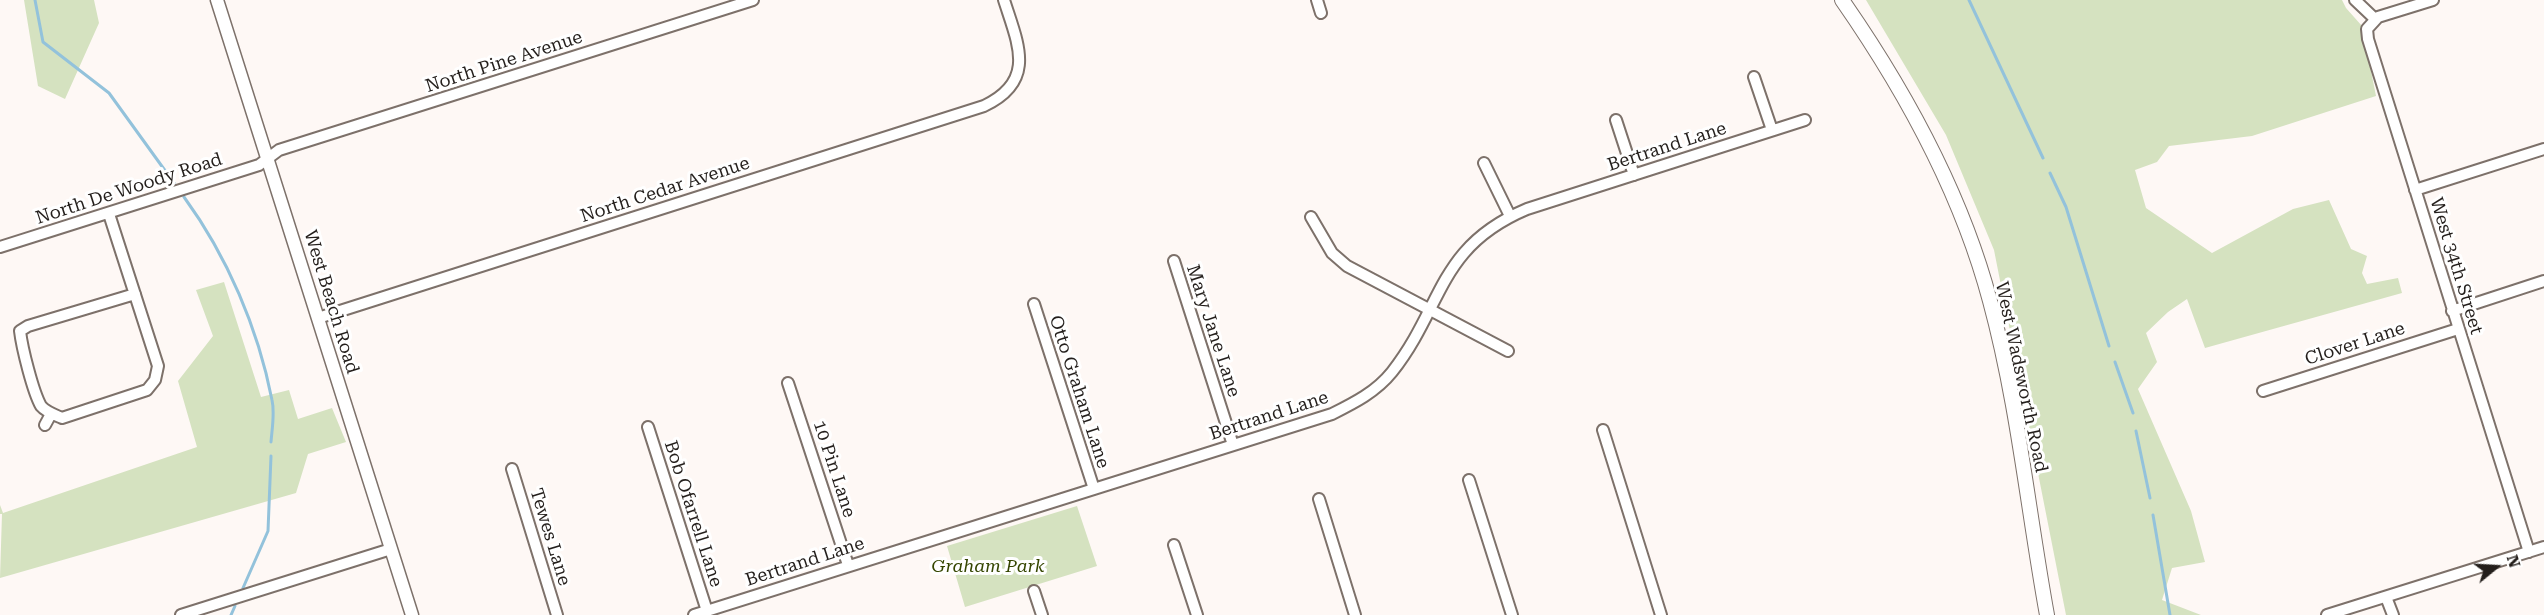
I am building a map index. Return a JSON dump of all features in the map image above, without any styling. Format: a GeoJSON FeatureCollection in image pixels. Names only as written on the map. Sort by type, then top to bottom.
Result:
{"type":"FeatureCollection","features":[{"type":"Feature","properties":{"kind":"main road","name":"West Wadsworth Road"},"geometry":{"type":"LineString","coordinates":[[1842,0],[1881,57],[1925,134],[1960,211],[1990,300],[2009,386],[2047,615]]}},
{"type":"Feature","properties":{"kind":"street","name":"West Beach Road"},"geometry":{"type":"LineString","coordinates":[[217,0],[412,615]]}},
{"type":"Feature","properties":{"kind":"street","name":"North Pine Avenue"},"geometry":{"type":"LineString","coordinates":[[267,159],[279,150],[753,0]]}},
{"type":"Feature","properties":{"kind":"street","name":"North Cedar Avenue"},"geometry":{"type":"LineString","coordinates":[[318,318],[984,106],[1003,97],[1014,81],[1021,59],[1004,0]]}},
{"type":"Feature","properties":{"kind":"street"},"geometry":{"type":"LineString","coordinates":[[1317,0],[1321,13]]}},
{"type":"Feature","properties":{"kind":"street"},"geometry":{"type":"LineString","coordinates":[[2355,0],[2376,19],[2433,0]]}},
{"type":"Feature","properties":{"kind":"street","name":"West 34th Street"},"geometry":{"type":"LineString","coordinates":[[2376,19],[2367,29],[2368,39],[2529,552]]}},
{"type":"Feature","properties":{"kind":"street"},"geometry":{"type":"LineString","coordinates":[[1754,77],[1772,130]]}},
{"type":"Feature","properties":{"kind":"street"},"geometry":{"type":"LineString","coordinates":[[1616,120],[1634,175]]}},
{"type":"Feature","properties":{"kind":"street","name":"Bertrand Lane"},"geometry":{"type":"LineString","coordinates":[[694,615],[1332,414],[1360,399],[1392,372],[1443,280],[1476,238],[1510,216],[1805,120]]}},
{"type":"Feature","properties":{"kind":"street"},"geometry":{"type":"LineString","coordinates":[[2415,190],[2544,149]]}},
{"type":"Feature","properties":{"kind":"street","name":"North De Woody Road"},"geometry":{"type":"LineString","coordinates":[[0,247],[259,165],[267,159]]}},
{"type":"Feature","properties":{"kind":"street"},"geometry":{"type":"LineString","coordinates":[[1484,163],[1510,216]]}},
{"type":"Feature","properties":{"kind":"street"},"geometry":{"type":"LineString","coordinates":[[109,214],[135,294],[158,366],[155,380],[147,390],[62,418],[51,414],[42,406],[17,329],[135,294]]}},
{"type":"Feature","properties":{"kind":"street"},"geometry":{"type":"LineString","coordinates":[[1311,217],[1332,253],[1347,266],[1508,351]]}},
{"type":"Feature","properties":{"kind":"street","name":"Mary Jane Lane"},"geometry":{"type":"LineString","coordinates":[[1174,261],[1233,446]]}},
{"type":"Feature","properties":{"kind":"street"},"geometry":{"type":"LineString","coordinates":[[2452,311],[2544,280]]}},
{"type":"Feature","properties":{"kind":"street","name":"Otto Graham Lane"},"geometry":{"type":"LineString","coordinates":[[1034,304],[1094,489]]}},
{"type":"Feature","properties":{"kind":"street","name":"Clover Lane"},"geometry":{"type":"LineString","coordinates":[[2263,391],[2458,329]]}},
{"type":"Feature","properties":{"kind":"street","name":"10 Pin Lane"},"geometry":{"type":"LineString","coordinates":[[788,382],[848,565]]}},
{"type":"Feature","properties":{"kind":"street"},"geometry":{"type":"LineString","coordinates":[[45,425],[51,414]]}},
{"type":"Feature","properties":{"kind":"street","name":"Bob Ofarrell Lane"},"geometry":{"type":"LineString","coordinates":[[648,427],[707,611]]}},
{"type":"Feature","properties":{"kind":"street"},"geometry":{"type":"LineString","coordinates":[[1603,430],[1661,615]]}},
{"type":"Feature","properties":{"kind":"street","name":"Tewes Lane"},"geometry":{"type":"LineString","coordinates":[[512,469],[556,615]]}},
{"type":"Feature","properties":{"kind":"street"},"geometry":{"type":"LineString","coordinates":[[1469,480],[1512,615]]}},
{"type":"Feature","properties":{"kind":"street"},"geometry":{"type":"LineString","coordinates":[[1319,500],[1355,615]]}},
{"type":"Feature","properties":{"kind":"street"},"geometry":{"type":"LineString","coordinates":[[1174,545],[1197,615]]}},
{"type":"Feature","properties":{"kind":"street"},"geometry":{"type":"LineString","coordinates":[[2327,615],[2544,547]]}},
{"type":"Feature","properties":{"kind":"street"},"geometry":{"type":"LineString","coordinates":[[181,615],[391,549]]}},
{"type":"Feature","properties":{"kind":"street"},"geometry":{"type":"LineString","coordinates":[[1034,591],[1041,615]]}},
{"type":"Feature","properties":{"kind":"street"},"geometry":{"type":"LineString","coordinates":[[2386,597],[2393,615]]}},
{"type":"Feature","properties":{"kind":"green space"},"geometry":{"type":"Polygon","coordinates":[[[24,0],[94,0],[99,23],[65,99],[38,86],[24,0]]]}},
{"type":"Feature","properties":{"kind":"green space"},"geometry":{"type":"Polygon","coordinates":[[[1866,0],[2342,0],[2362,26],[2376,96],[2252,136],[2169,146],[2157,162],[2135,170],[2146,208],[2212,253],[2293,209],[2329,200],[2351,249],[2367,256],[2362,273],[2367,284],[2398,278],[2402,293],[2205,348],[2187,299],[2168,312],[2146,333],[2157,362],[2138,389],[2191,511],[2205,562],[2172,568],[2162,600],[2201,615],[2066,615],[1994,250],[1946,135],[1866,0]]]}},
{"type":"Feature","properties":{"kind":"green space"},"geometry":{"type":"Polygon","coordinates":[[[224,282],[261,397],[289,390],[298,419],[332,408],[346,442],[308,454],[296,493],[0,578],[2,514],[0,514],[0,505],[3,513],[197,447],[178,381],[213,336],[196,290],[224,282]]]}},
{"type":"Feature","properties":{"kind":"green space","name":"Graham Park"},"geometry":{"type":"Polygon","coordinates":[[[1077,506],[1097,566],[965,607],[947,546],[1077,506]]]}},
{"type":"Feature","properties":{"kind":"waterway"},"geometry":{"type":"LineString","coordinates":[[35,0],[43,42],[109,93],[174,183]]}},
{"type":"Feature","properties":{"kind":"waterway"},"geometry":{"type":"LineString","coordinates":[[1969,0],[2043,158]]}},
{"type":"Feature","properties":{"kind":"waterway"},"geometry":{"type":"LineString","coordinates":[[2050,173],[2066,207],[2109,346]]}},
{"type":"Feature","properties":{"kind":"waterway"},"geometry":{"type":"LineString","coordinates":[[184,197],[214,243],[249,320],[266,373],[273,405],[271,442]]}},
{"type":"Feature","properties":{"kind":"waterway"},"geometry":{"type":"LineString","coordinates":[[2115,362],[2133,413]]}},
{"type":"Feature","properties":{"kind":"waterway"},"geometry":{"type":"LineString","coordinates":[[2136,431],[2150,498]]}},
{"type":"Feature","properties":{"kind":"waterway"},"geometry":{"type":"LineString","coordinates":[[243,588],[268,531],[271,456]]}},
{"type":"Feature","properties":{"kind":"waterway"},"geometry":{"type":"LineString","coordinates":[[2153,515],[2170,615]]}},
{"type":"Feature","properties":{"kind":"waterway"},"geometry":{"type":"LineString","coordinates":[[231,615],[235,606]]}}]}
